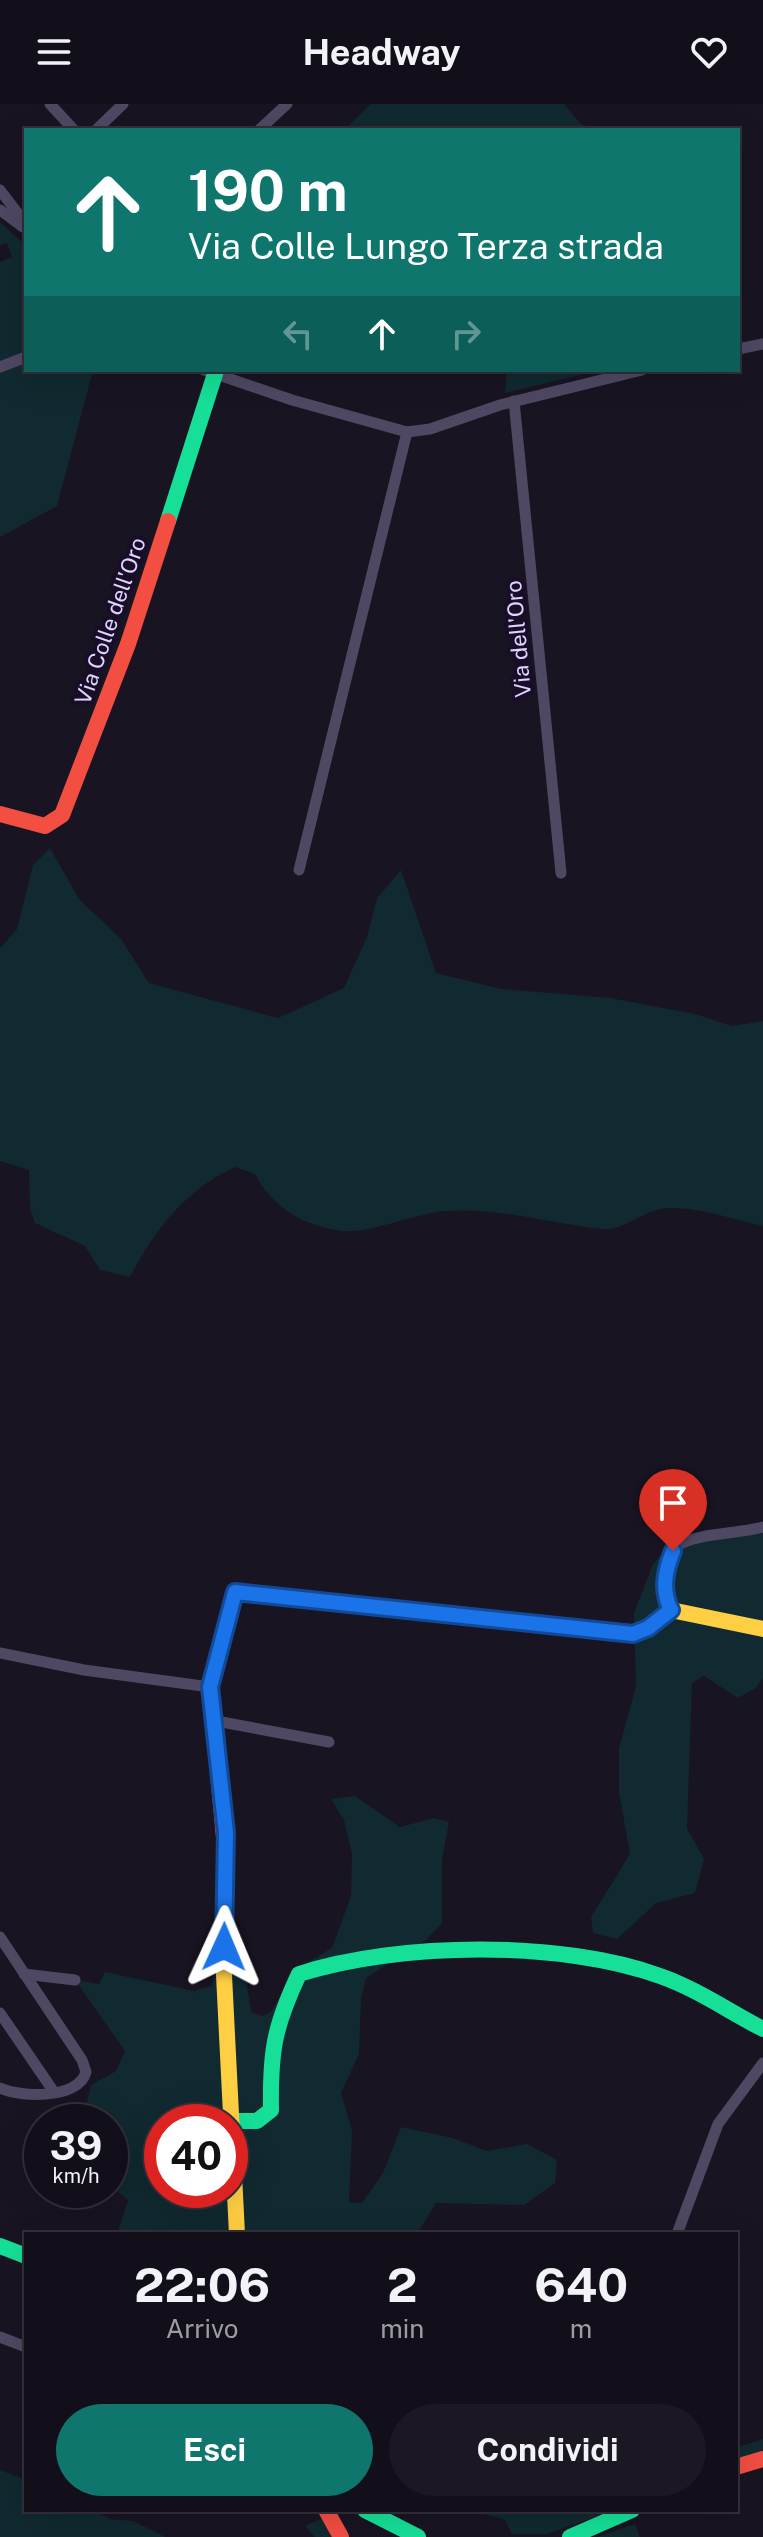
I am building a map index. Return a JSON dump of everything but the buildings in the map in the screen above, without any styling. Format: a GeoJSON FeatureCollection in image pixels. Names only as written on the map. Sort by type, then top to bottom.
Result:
{"type":"FeatureCollection","features":[{"type":"Feature","properties":{"kind":"street"},"geometry":{"type":"LineString","coordinates":[[50,104],[72,128]]}},
{"type":"Feature","properties":{"kind":"street"},"geometry":{"type":"LineString","coordinates":[[98,128],[123,104]]}},
{"type":"Feature","properties":{"kind":"street"},"geometry":{"type":"LineString","coordinates":[[261,128],[287,104]]}},
{"type":"Feature","properties":{"kind":"street"},"geometry":{"type":"LineString","coordinates":[[0,190],[24,221]]}},
{"type":"Feature","properties":{"kind":"street"},"geometry":{"type":"LineString","coordinates":[[0,210],[24,228]]}},
{"type":"Feature","properties":{"kind":"street"},"geometry":{"type":"LineString","coordinates":[[740,349],[763,344]]}},
{"type":"Feature","properties":{"kind":"street"},"geometry":{"type":"LineString","coordinates":[[0,367],[24,358]]}},
{"type":"Feature","properties":{"kind":"street","name":"Via Colle dell'Oro"},"geometry":{"type":"LineString","coordinates":[[0,814],[41,826],[52,824],[62,815],[128,644],[209,372],[292,400],[407,432],[430,429],[514,401],[634,372]]}},
{"type":"Feature","properties":{"kind":"street","name":"Via dell'Oro"},"geometry":{"type":"LineString","coordinates":[[514,401],[561,873]]}},
{"type":"Feature","properties":{"kind":"street"},"geometry":{"type":"LineString","coordinates":[[299,870],[407,432]]}},
{"type":"Feature","properties":{"kind":"street"},"geometry":{"type":"LineString","coordinates":[[671,1610],[665,1594],[666,1568],[678,1545],[696,1538],[725,1536],[763,1527]]}},
{"type":"Feature","properties":{"kind":"street"},"geometry":{"type":"LineString","coordinates":[[231,2104],[224,1975],[226,1833],[210,1687],[235,1592],[633,1634],[648,1628],[671,1610],[763,1629]]}},
{"type":"Feature","properties":{"kind":"street"},"geometry":{"type":"LineString","coordinates":[[0,1653],[84,1670],[210,1687]]}},
{"type":"Feature","properties":{"kind":"street"},"geometry":{"type":"LineString","coordinates":[[216,1721],[329,1742]]}},
{"type":"Feature","properties":{"kind":"street"},"geometry":{"type":"LineString","coordinates":[[0,1937],[85,2065],[86,2075],[79,2085],[54,2092],[13,2092],[0,2088]]}},
{"type":"Feature","properties":{"kind":"street"},"geometry":{"type":"LineString","coordinates":[[248,2121],[257,2121],[271,2110],[270,2061],[281,2008],[289,1990],[303,1971],[336,1962],[469,1949],[617,1963],[662,1976],[763,2029]]}},
{"type":"Feature","properties":{"kind":"street"},"geometry":{"type":"LineString","coordinates":[[24,1974],[75,1980]]}},
{"type":"Feature","properties":{"kind":"street"},"geometry":{"type":"LineString","coordinates":[[0,2013],[54,2092]]}},
{"type":"Feature","properties":{"kind":"street"},"geometry":{"type":"LineString","coordinates":[[678,2232],[718,2124],[763,2063]]}},
{"type":"Feature","properties":{"kind":"street"},"geometry":{"type":"LineString","coordinates":[[236,2208],[237,2232]]}},
{"type":"Feature","properties":{"kind":"street"},"geometry":{"type":"LineString","coordinates":[[0,2246],[24,2255]]}},
{"type":"Feature","properties":{"kind":"street"},"geometry":{"type":"LineString","coordinates":[[0,2337],[24,2346]]}},
{"type":"Feature","properties":{"kind":"street"},"geometry":{"type":"LineString","coordinates":[[738,2466],[763,2459]]}},
{"type":"Feature","properties":{"kind":"street"},"geometry":{"type":"LineString","coordinates":[[327,2512],[341,2537]]}},
{"type":"Feature","properties":{"kind":"street"},"geometry":{"type":"LineString","coordinates":[[372,2512],[418,2537]]}},
{"type":"Feature","properties":{"kind":"street"},"geometry":{"type":"LineString","coordinates":[[571,2536],[627,2512]]}},
{"type":"Feature","properties":{"kind":"shaded area"},"geometry":{"type":"Polygon","coordinates":[[[371,104],[564,104],[580,123],[589,128],[346,128],[371,104]]]}},
{"type":"Feature","properties":{"kind":"shaded area"},"geometry":{"type":"Polygon","coordinates":[[[0,222],[24,244],[24,372],[92,372],[57,506],[0,537],[0,262],[12,257],[7,243],[0,245],[0,222]]]}},
{"type":"Feature","properties":{"kind":"shaded area"},"geometry":{"type":"Polygon","coordinates":[[[507,372],[592,372],[505,393],[507,372]]]}},
{"type":"Feature","properties":{"kind":"shaded area"},"geometry":{"type":"Polygon","coordinates":[[[50,848],[79,899],[121,939],[149,983],[278,1018],[344,988],[367,937],[377,898],[401,870],[436,973],[501,989],[610,998],[695,1014],[732,1026],[763,1021],[763,1226],[712,1213],[672,1208],[661,1209],[610,1229],[465,1210],[433,1213],[366,1229],[343,1231],[316,1225],[291,1213],[271,1196],[255,1174],[235,1167],[201,1187],[173,1213],[130,1277],[100,1270],[85,1246],[35,1223],[30,1208],[29,1170],[0,1161],[0,948],[17,929],[33,865],[50,848]]]}},
{"type":"Feature","properties":{"kind":"shaded area"},"geometry":{"type":"Polygon","coordinates":[[[763,1522],[763,1678],[756,1688],[738,1698],[704,1676],[692,1683],[687,1828],[704,1859],[695,1893],[656,1903],[617,1939],[593,1933],[591,1917],[630,1854],[619,1792],[619,1748],[636,1686],[634,1613],[653,1564],[680,1534],[732,1529],[763,1522]]]}},
{"type":"Feature","properties":{"kind":"shaded area"},"geometry":{"type":"Polygon","coordinates":[[[355,1796],[400,1827],[434,1818],[449,1822],[442,1860],[442,1923],[426,1940],[366,1978],[361,1998],[359,2054],[341,2093],[352,2130],[349,2202],[362,2203],[383,2173],[401,2127],[453,2138],[487,2151],[527,2144],[557,2160],[555,2183],[524,2205],[436,2203],[418,2232],[118,2232],[128,2208],[128,2104],[86,2104],[91,2085],[116,2071],[125,2051],[75,1980],[99,1984],[105,1972],[194,1991],[212,1986],[219,1958],[234,1948],[242,1953],[251,2012],[262,2016],[271,2012],[298,1968],[332,1948],[351,1896],[352,1854],[344,1820],[331,1799],[355,1796]]]}},
{"type":"Feature","properties":{"kind":"shaded area"},"geometry":{"type":"Polygon","coordinates":[[[763,2439],[763,2454],[738,2461],[738,2447],[763,2439]]]}},
{"type":"Feature","properties":{"kind":"shaded area"},"geometry":{"type":"Polygon","coordinates":[[[0,2470],[24,2479],[24,2512],[95,2512],[111,2519],[133,2521],[165,2537],[0,2537],[0,2470]]]}},
{"type":"Feature","properties":{"kind":"shaded area"},"geometry":{"type":"Polygon","coordinates":[[[477,2512],[608,2512],[547,2534],[512,2534],[505,2520],[477,2512]]]}},
{"type":"Feature","properties":{"kind":"shaded area"},"geometry":{"type":"Polygon","coordinates":[[[325,2517],[336,2537],[315,2537],[305,2526],[325,2517]]]}},
{"type":"Feature","properties":{"kind":"shaded area"},"geometry":{"type":"Polygon","coordinates":[[[635,2524],[640,2537],[597,2537],[635,2524]]]}},
{"type":"Feature","properties":{"kind":"traffic: fast"},"geometry":{"type":"LineString","coordinates":[[168,521],[215,374]]}},
{"type":"Feature","properties":{"kind":"traffic: fast"},"geometry":{"type":"LineString","coordinates":[[248,2121],[257,2121],[271,2110],[275,2040],[299,1974],[339,1963],[431,1951],[529,1951],[576,1956],[620,1964],[673,1981],[763,2029]]}},
{"type":"Feature","properties":{"kind":"traffic: fast"},"geometry":{"type":"LineString","coordinates":[[0,2246],[24,2255]]}},
{"type":"Feature","properties":{"kind":"traffic: fast"},"geometry":{"type":"LineString","coordinates":[[369,2512],[418,2537]]}},
{"type":"Feature","properties":{"kind":"traffic: fast"},"geometry":{"type":"LineString","coordinates":[[570,2537],[627,2512]]}},
{"type":"Feature","properties":{"kind":"traffic: slow"},"geometry":{"type":"LineString","coordinates":[[424,1612],[633,1634],[648,1628],[671,1610],[763,1629]]}},
{"type":"Feature","properties":{"kind":"traffic: slow"},"geometry":{"type":"LineString","coordinates":[[226,1859],[224,1975],[237,2232]]}},
{"type":"Feature","properties":{"kind":"traffic: jam"},"geometry":{"type":"LineString","coordinates":[[0,814],[45,826],[62,815],[128,644],[168,521]]}},
{"type":"Feature","properties":{"kind":"traffic: jam"},"geometry":{"type":"LineString","coordinates":[[226,1859],[210,1687],[235,1592],[424,1612]]}},
{"type":"Feature","properties":{"kind":"traffic: jam"},"geometry":{"type":"LineString","coordinates":[[738,2466],[763,2459]]}},
{"type":"Feature","properties":{"kind":"traffic: jam"},"geometry":{"type":"LineString","coordinates":[[327,2512],[341,2537]]}},
{"type":"Feature","properties":{"kind":"route"},"geometry":{"type":"LineString","coordinates":[[224,1947],[226,1833],[210,1687],[235,1592],[633,1634],[648,1628],[671,1610],[665,1587],[666,1568],[673,1551]]}}]}
